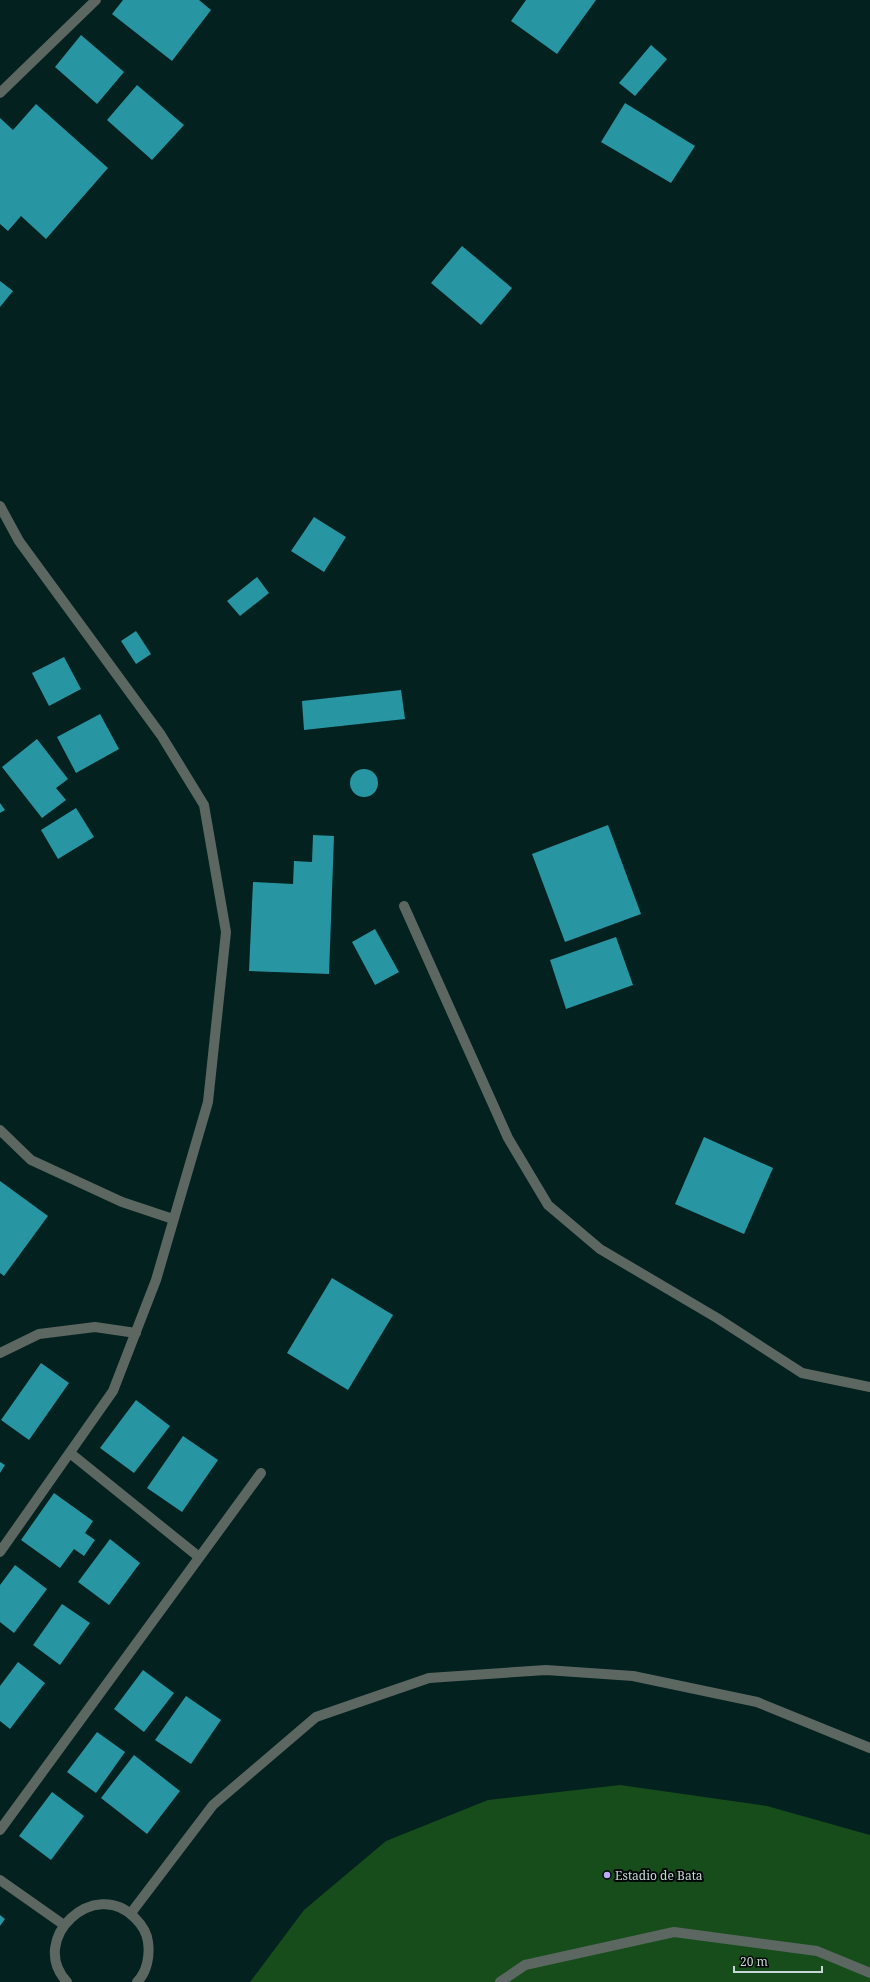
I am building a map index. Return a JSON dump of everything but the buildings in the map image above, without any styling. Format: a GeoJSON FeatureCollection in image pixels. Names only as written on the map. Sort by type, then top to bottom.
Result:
{"type":"FeatureCollection","features":[{"type":"Feature","properties":{"kind":"street"},"geometry":{"type":"LineString","coordinates":[[0,94],[96,0]]}},
{"type":"Feature","properties":{"kind":"street"},"geometry":{"type":"LineString","coordinates":[[0,506],[19,541],[161,735],[204,805],[226,932],[208,1102],[156,1280],[113,1391],[0,1552]]}},
{"type":"Feature","properties":{"kind":"street"},"geometry":{"type":"LineString","coordinates":[[404,906],[508,1138],[548,1205],[600,1249],[717,1318],[802,1373],[870,1387]]}},
{"type":"Feature","properties":{"kind":"street"},"geometry":{"type":"LineString","coordinates":[[0,1130],[31,1160],[122,1202],[173,1219]]}},
{"type":"Feature","properties":{"kind":"street"},"geometry":{"type":"LineString","coordinates":[[0,1353],[39,1334],[94,1327],[136,1333]]}},
{"type":"Feature","properties":{"kind":"street"},"geometry":{"type":"LineString","coordinates":[[70,1453],[199,1557]]}},
{"type":"Feature","properties":{"kind":"street"},"geometry":{"type":"LineString","coordinates":[[0,1830],[261,1473]]}},
{"type":"Feature","properties":{"kind":"street"},"geometry":{"type":"LineString","coordinates":[[131,1913],[213,1805],[316,1717],[429,1678],[546,1670],[633,1676],[757,1702],[870,1748]]}},
{"type":"Feature","properties":{"kind":"street"},"geometry":{"type":"LineString","coordinates":[[0,1880],[64,1925]]}},
{"type":"Feature","properties":{"kind":"street"},"geometry":{"type":"LineString","coordinates":[[67,1982],[58,1965],[55,1952],[57,1938],[64,1925],[74,1914],[87,1907],[102,1904],[117,1906],[131,1913],[141,1924],[147,1938],[149,1953],[146,1967],[139,1981]]}},
{"type":"Feature","properties":{"kind":"street"},"geometry":{"type":"LineString","coordinates":[[500,1982],[525,1966],[674,1932],[817,1951],[870,1973]]}},
{"type":"Feature","properties":{"kind":"green space","name":"Estadio de Bata"},"geometry":{"type":"Polygon","coordinates":[[[620,1785],[767,1806],[870,1835],[870,1982],[250,1982],[304,1910],[386,1841],[488,1800],[620,1785]]]}},
{"type":"Feature","properties":{"kind":"place","name":"Estadio de Bata"},"geometry":{"type":"Point","coordinates":[607,1875]}}]}
